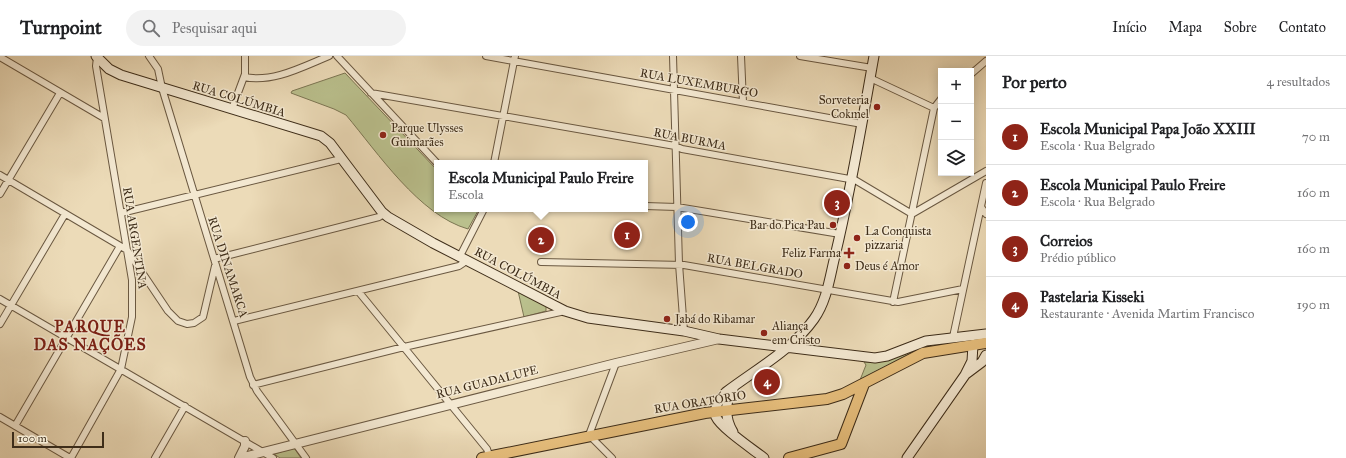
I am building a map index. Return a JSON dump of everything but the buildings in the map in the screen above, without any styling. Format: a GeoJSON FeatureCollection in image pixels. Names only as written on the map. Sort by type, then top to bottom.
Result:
{"type":"FeatureCollection","features":[{"type":"Feature","properties":{"kind":"main road"},"geometry":{"type":"LineString","coordinates":[[764,458],[718,420],[716,411],[721,397],[772,360],[814,319],[827,290],[852,180],[874,56]]}},
{"type":"Feature","properties":{"kind":"main road","name":"RUA COLÚMBIA"},"geometry":{"type":"LineString","coordinates":[[96,57],[106,67],[121,75],[321,136],[330,143],[384,214],[433,243],[565,311],[588,318],[684,331],[719,339],[882,357],[920,343],[953,337],[985,338]]}},
{"type":"Feature","properties":{"kind":"main road","name":"RUA ORATÓRIO"},"geometry":{"type":"LineString","coordinates":[[488,457],[589,435],[716,411],[827,399],[843,394],[864,384],[923,353],[973,345],[985,338]]}},
{"type":"Feature","properties":{"kind":"main road"},"geometry":{"type":"LineString","coordinates":[[906,458],[965,375],[972,361],[973,345]]}},
{"type":"Feature","properties":{"kind":"main road"},"geometry":{"type":"LineString","coordinates":[[965,375],[985,361]]}},
{"type":"Feature","properties":{"kind":"main road"},"geometry":{"type":"LineString","coordinates":[[735,435],[730,427],[727,410],[728,397],[738,384]]}},
{"type":"Feature","properties":{"kind":"main road"},"geometry":{"type":"LineString","coordinates":[[789,458],[841,444],[864,384]]}},
{"type":"Feature","properties":{"kind":"street","name":"RUA DINAMARCA"},"geometry":{"type":"LineString","coordinates":[[150,56],[158,69],[162,88],[194,195],[254,385],[306,458]]}},
{"type":"Feature","properties":{"kind":"street"},"geometry":{"type":"LineString","coordinates":[[232,109],[246,69],[245,56]]}},
{"type":"Feature","properties":{"kind":"street"},"geometry":{"type":"LineString","coordinates":[[244,77],[265,79],[295,71],[329,56]]}},
{"type":"Feature","properties":{"kind":"street"},"geometry":{"type":"LineString","coordinates":[[337,56],[434,160]]}},
{"type":"Feature","properties":{"kind":"street","name":"RUA LUXEMBURGO"},"geometry":{"type":"LineString","coordinates":[[486,56],[514,59],[862,124]]}},
{"type":"Feature","properties":{"kind":"street"},"geometry":{"type":"LineString","coordinates":[[673,56],[679,264],[684,331],[687,338],[685,345]]}},
{"type":"Feature","properties":{"kind":"street"},"geometry":{"type":"LineString","coordinates":[[741,56],[742,102]]}},
{"type":"Feature","properties":{"kind":"street"},"geometry":{"type":"LineString","coordinates":[[800,56],[872,68]]}},
{"type":"Feature","properties":{"kind":"street","name":"RUA ARGENTINA"},"geometry":{"type":"LineString","coordinates":[[71,458],[121,369],[132,317],[132,280],[122,213],[104,118],[96,57]]}},
{"type":"Feature","properties":{"kind":"street"},"geometry":{"type":"LineString","coordinates":[[0,58],[104,118]]}},
{"type":"Feature","properties":{"kind":"street"},"geometry":{"type":"LineString","coordinates":[[495,160],[514,59]]}},
{"type":"Feature","properties":{"kind":"street"},"geometry":{"type":"LineString","coordinates":[[974,71],[986,61]]}},
{"type":"Feature","properties":{"kind":"street"},"geometry":{"type":"LineString","coordinates":[[99,80],[106,67]]}},
{"type":"Feature","properties":{"kind":"street"},"geometry":{"type":"LineString","coordinates":[[870,78],[934,108]]}},
{"type":"Feature","properties":{"kind":"street"},"geometry":{"type":"LineString","coordinates":[[0,194],[60,93]]}},
{"type":"Feature","properties":{"kind":"street","name":"RUA BURMA"},"geometry":{"type":"LineString","coordinates":[[371,93],[675,146],[682,150],[858,181],[912,214]]}},
{"type":"Feature","properties":{"kind":"street"},"geometry":{"type":"LineString","coordinates":[[893,302],[934,108],[938,103]]}},
{"type":"Feature","properties":{"kind":"street"},"geometry":{"type":"LineString","coordinates":[[91,110],[103,109]]}},
{"type":"Feature","properties":{"kind":"street"},"geometry":{"type":"LineString","coordinates":[[122,213],[342,159]]}},
{"type":"Feature","properties":{"kind":"street"},"geometry":{"type":"LineString","coordinates":[[912,214],[986,172]]}},
{"type":"Feature","properties":{"kind":"street"},"geometry":{"type":"LineString","coordinates":[[0,175],[127,250],[171,315],[183,323],[194,323],[202,317],[215,262],[379,218],[384,214]]}},
{"type":"Feature","properties":{"kind":"street"},"geometry":{"type":"LineString","coordinates":[[953,337],[986,184]]}},
{"type":"Feature","properties":{"kind":"street"},"geometry":{"type":"LineString","coordinates":[[648,206],[677,207],[840,234]]}},
{"type":"Feature","properties":{"kind":"street"},"geometry":{"type":"LineString","coordinates":[[981,207],[986,214]]}},
{"type":"Feature","properties":{"kind":"street"},"geometry":{"type":"LineString","coordinates":[[234,321],[459,266],[464,258],[483,212]]}},
{"type":"Feature","properties":{"kind":"street"},"geometry":{"type":"LineString","coordinates":[[0,324],[65,214]]}},
{"type":"Feature","properties":{"kind":"street"},"geometry":{"type":"LineString","coordinates":[[15,426],[120,246]]}},
{"type":"Feature","properties":{"kind":"street","name":"RUA BELGRADO"},"geometry":{"type":"LineString","coordinates":[[541,262],[679,264],[893,302],[963,289]]}},
{"type":"Feature","properties":{"kind":"street"},"geometry":{"type":"LineString","coordinates":[[358,291],[487,449],[488,457]]}},
{"type":"Feature","properties":{"kind":"street"},"geometry":{"type":"LineString","coordinates":[[0,299],[273,458]]}},
{"type":"Feature","properties":{"kind":"street"},"geometry":{"type":"LineString","coordinates":[[254,385],[404,347],[565,311]]}},
{"type":"Feature","properties":{"kind":"street","name":"RUA GUADALUPE"},"geometry":{"type":"LineString","coordinates":[[239,458],[261,451],[685,345],[719,339]]}},
{"type":"Feature","properties":{"kind":"street"},"geometry":{"type":"LineString","coordinates":[[612,458],[589,435],[616,363]]}},
{"type":"Feature","properties":{"kind":"street"},"geometry":{"type":"LineString","coordinates":[[155,458],[185,406]]}},
{"type":"Feature","properties":{"kind":"street"},"geometry":{"type":"LineString","coordinates":[[0,417],[71,458]]}},
{"type":"Feature","properties":{"kind":"street"},"geometry":{"type":"LineString","coordinates":[[239,458],[245,446],[245,441]]}},
{"type":"Feature","properties":{"kind":"green space","name":"Parque Ulysses Guimarães"},"geometry":{"type":"Polygon","coordinates":[[[345,73],[434,167],[434,212],[416,197],[401,181],[346,115],[291,93],[292,91],[345,73]]]}},
{"type":"Feature","properties":{"kind":"green space","name":"Parque Ulysses Guimarães"},"geometry":{"type":"Polygon","coordinates":[[[435,212],[477,212],[468,229],[450,222],[435,212]]]}},
{"type":"Feature","properties":{"kind":"green space"},"geometry":{"type":"Polygon","coordinates":[[[518,291],[546,306],[546,311],[524,317],[518,291]]]}},
{"type":"Feature","properties":{"kind":"green space"},"geometry":{"type":"Polygon","coordinates":[[[929,344],[930,346],[917,350],[860,380],[866,365],[864,362],[878,362],[929,344]]]}},
{"type":"Feature","properties":{"kind":"green space"},"geometry":{"type":"Polygon","coordinates":[[[294,448],[301,458],[280,458],[274,454],[294,448]]]}},
{"type":"Feature","properties":{"kind":"place","name":"Sorveteria Cokmel"},"geometry":{"type":"Point","coordinates":[877,107]}},
{"type":"Feature","properties":{"kind":"place","name":"Parque Ulysses Guimarães"},"geometry":{"type":"Point","coordinates":[383,135]}},
{"type":"Feature","properties":{"kind":"place","name":"Correios"},"geometry":{"type":"Point","coordinates":[837,203]}},
{"type":"Feature","properties":{"kind":"place","name":"Bar do Pica Pau"},"geometry":{"type":"Point","coordinates":[833,225]}},
{"type":"Feature","properties":{"kind":"place","name":"Escola Municipal Papa João XXIII"},"geometry":{"type":"Point","coordinates":[627,235]}},
{"type":"Feature","properties":{"kind":"place","name":"La Conquista pizzaria"},"geometry":{"type":"Point","coordinates":[857,238]}},
{"type":"Feature","properties":{"kind":"place","name":"Escola Municipal Paulo Freire"},"geometry":{"type":"Point","coordinates":[541,240]}},
{"type":"Feature","properties":{"kind":"place","name":"Feliz Farma"},"geometry":{"type":"Point","coordinates":[849,253]}},
{"type":"Feature","properties":{"kind":"place","name":"Deus é Amor"},"geometry":{"type":"Point","coordinates":[847,266]}},
{"type":"Feature","properties":{"kind":"place","name":"Jabá do Ribamar"},"geometry":{"type":"Point","coordinates":[667,319]}},
{"type":"Feature","properties":{"kind":"place","name":"Aliança em Cristo"},"geometry":{"type":"Point","coordinates":[764,333]}},
{"type":"Feature","properties":{"kind":"place","name":"Pastelaria Kisseki"},"geometry":{"type":"Point","coordinates":[767,382]}},
{"type":"Feature","properties":{"kind":"district","name":"PARQUE DAS NAÇÕES"},"geometry":{"type":"Point","coordinates":[90,335]}}]}
